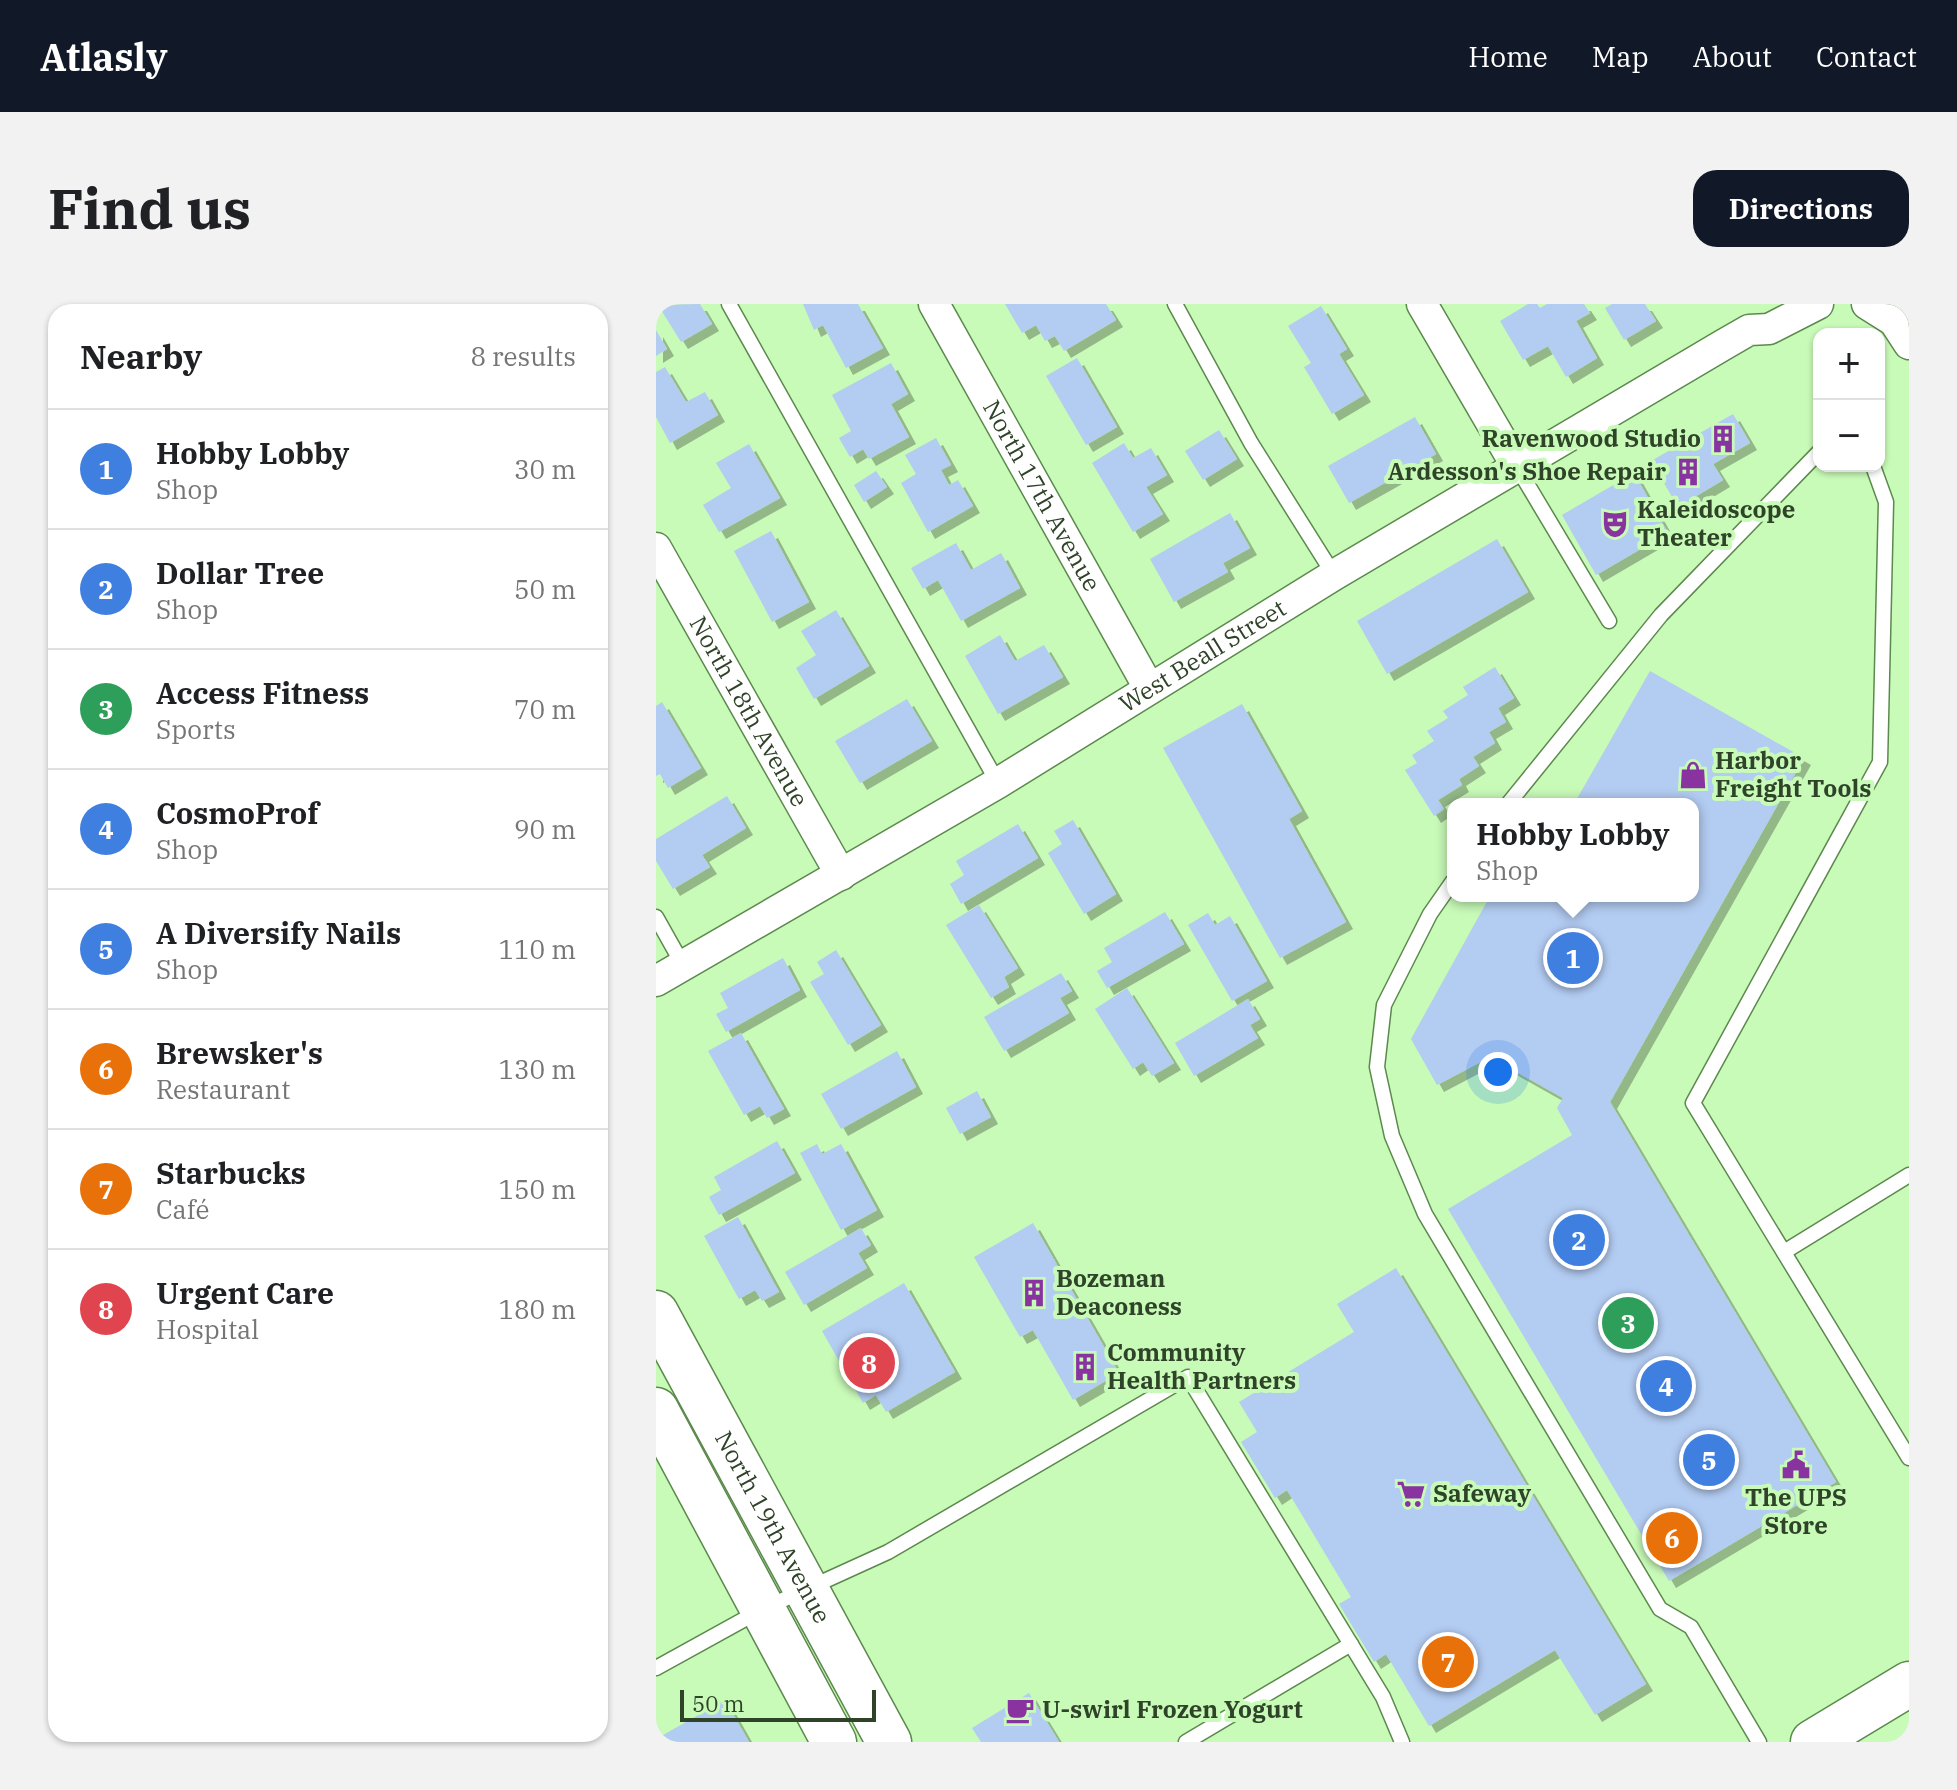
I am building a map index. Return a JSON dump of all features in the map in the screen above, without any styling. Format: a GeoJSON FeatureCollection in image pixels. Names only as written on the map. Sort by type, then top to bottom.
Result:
{"type":"FeatureCollection","features":[{"type":"Feature","properties":{"kind":"main road","name":"North 19th Avenue"},"geometry":{"type":"LineString","coordinates":[[656,1313],[803,1589],[889,1742]]}},
{"type":"Feature","properties":{"kind":"main road","name":"North 19th Avenue"},"geometry":{"type":"LineString","coordinates":[[656,1410],[834,1742]]}},
{"type":"Feature","properties":{"kind":"main road"},"geometry":{"type":"LineString","coordinates":[[1813,1742],[1909,1684]]}},
{"type":"Feature","properties":{"kind":"street","name":"North 17th Avenue"},"geometry":{"type":"LineString","coordinates":[[934,304],[1149,688]]}},
{"type":"Feature","properties":{"kind":"street"},"geometry":{"type":"LineString","coordinates":[[1422,304],[1517,467]]}},
{"type":"Feature","properties":{"kind":"street","name":"West Beall Street"},"geometry":{"type":"LineString","coordinates":[[1749,330],[1759,312],[1771,304]]}},
{"type":"Feature","properties":{"kind":"street","name":"West Beall Street"},"geometry":{"type":"LineString","coordinates":[[656,981],[998,783],[1334,575],[1749,330],[1769,329],[1818,304]]}},
{"type":"Feature","properties":{"kind":"street"},"geometry":{"type":"LineString","coordinates":[[1867,304],[1894,321],[1909,344]]}},
{"type":"Feature","properties":{"kind":"street","name":"North 18th Avenue"},"geometry":{"type":"LineString","coordinates":[[656,548],[841,875]]}},
{"type":"Feature","properties":{"kind":"lane"},"geometry":{"type":"LineString","coordinates":[[729,304],[998,783]]}},
{"type":"Feature","properties":{"kind":"lane"},"geometry":{"type":"LineString","coordinates":[[1175,304],[1251,443],[1334,575]]}},
{"type":"Feature","properties":{"kind":"lane"},"geometry":{"type":"LineString","coordinates":[[1513,798],[1661,615],[1813,458]]}},
{"type":"Feature","properties":{"kind":"lane"},"geometry":{"type":"LineString","coordinates":[[1517,467],[1609,621]]}},
{"type":"Feature","properties":{"kind":"lane"},"geometry":{"type":"LineString","coordinates":[[1875,472],[1886,502],[1880,762],[1693,1103],[1909,1458]]}},
{"type":"Feature","properties":{"kind":"lane"},"geometry":{"type":"LineString","coordinates":[[1447,890],[1430,914],[1384,1005],[1377,1067],[1392,1136],[1425,1214],[1660,1609],[1691,1627],[1759,1742]]}},
{"type":"Feature","properties":{"kind":"lane"},"geometry":{"type":"LineString","coordinates":[[656,917],[683,965]]}},
{"type":"Feature","properties":{"kind":"lane"},"geometry":{"type":"LineString","coordinates":[[1784,1252],[1909,1175]]}},
{"type":"Feature","properties":{"kind":"lane"},"geometry":{"type":"LineString","coordinates":[[656,1668],[763,1609],[888,1552],[1188,1377],[1383,1697],[1402,1742]]}},
{"type":"Feature","properties":{"kind":"lane"},"geometry":{"type":"LineString","coordinates":[[1186,1742],[1351,1644]]}},
{"type":"Feature","properties":{"kind":"building"},"geometry":{"type":"Polygon","coordinates":[[[700,304],[712,324],[681,342],[658,305],[700,304]]]}},
{"type":"Feature","properties":{"kind":"building"},"geometry":{"type":"Polygon","coordinates":[[[803,304],[858,304],[883,348],[846,368],[823,325],[814,330],[803,304]]]}},
{"type":"Feature","properties":{"kind":"building"},"geometry":{"type":"Polygon","coordinates":[[[1005,304],[1106,304],[1116,320],[1064,351],[1055,336],[1045,341],[1036,325],[1022,333],[1005,304]]]}},
{"type":"Feature","properties":{"kind":"building"},"geometry":{"type":"Polygon","coordinates":[[[1528,304],[1537,304],[1540,308],[1547,304],[1584,304],[1590,313],[1576,321],[1597,358],[1566,377],[1548,346],[1523,360],[1500,321],[1528,304]]]}},
{"type":"Feature","properties":{"kind":"building"},"geometry":{"type":"Polygon","coordinates":[[[1612,304],[1645,304],[1656,321],[1624,340],[1605,308],[1612,304]]]}},
{"type":"Feature","properties":{"kind":"building"},"geometry":{"type":"Polygon","coordinates":[[[1321,306],[1347,349],[1339,354],[1364,395],[1332,414],[1304,367],[1311,363],[1288,326],[1321,306]]]}},
{"type":"Feature","properties":{"kind":"building"},"geometry":{"type":"Polygon","coordinates":[[[656,330],[667,349],[656,356],[656,330]]]}},
{"type":"Feature","properties":{"kind":"building"},"geometry":{"type":"Polygon","coordinates":[[[1077,358],[1117,427],[1086,445],[1046,376],[1077,358]]]}},
{"type":"Feature","properties":{"kind":"building"},"geometry":{"type":"Polygon","coordinates":[[[891,363],[908,394],[891,404],[909,437],[869,459],[863,449],[850,457],[839,438],[851,431],[832,395],[891,363]]]}},
{"type":"Feature","properties":{"kind":"building"},"geometry":{"type":"Polygon","coordinates":[[[665,367],[686,402],[705,392],[718,415],[670,443],[656,417],[656,372],[665,367]]]}},
{"type":"Feature","properties":{"kind":"building","name":"Ardesson's Shoe Repair"},"geometry":{"type":"Polygon","coordinates":[[[1733,414],[1750,443],[1713,464],[1723,480],[1678,507],[1651,461],[1733,414]]]}},
{"type":"Feature","properties":{"kind":"building"},"geometry":{"type":"Polygon","coordinates":[[[1415,417],[1436,454],[1349,503],[1328,466],[1415,417]]]}},
{"type":"Feature","properties":{"kind":"building"},"geometry":{"type":"Polygon","coordinates":[[[1219,430],[1237,459],[1203,480],[1185,451],[1219,430]]]}},
{"type":"Feature","properties":{"kind":"building"},"geometry":{"type":"Polygon","coordinates":[[[936,438],[951,465],[941,470],[949,485],[958,480],[973,506],[928,532],[901,483],[916,474],[905,455],[936,438]]]}},
{"type":"Feature","properties":{"kind":"building"},"geometry":{"type":"Polygon","coordinates":[[[1124,443],[1133,458],[1151,448],[1167,475],[1146,487],[1163,514],[1133,532],[1092,463],[1124,443]]]}},
{"type":"Feature","properties":{"kind":"building"},"geometry":{"type":"Polygon","coordinates":[[[749,444],[780,498],[719,532],[703,505],[731,488],[716,463],[749,444]]]}},
{"type":"Feature","properties":{"kind":"building"},"geometry":{"type":"Polygon","coordinates":[[[876,471],[887,487],[864,502],[854,485],[876,471]]]}},
{"type":"Feature","properties":{"kind":"building","name":"Kaleidoscope Theater"},"geometry":{"type":"Polygon","coordinates":[[[1634,473],[1668,533],[1596,575],[1562,515],[1634,473]]]}},
{"type":"Feature","properties":{"kind":"building"},"geometry":{"type":"Polygon","coordinates":[[[1230,513],[1250,548],[1223,563],[1228,572],[1174,602],[1150,559],[1230,513]]]}},
{"type":"Feature","properties":{"kind":"building"},"geometry":{"type":"Polygon","coordinates":[[[771,531],[809,602],[772,622],[734,551],[771,531]]]}},
{"type":"Feature","properties":{"kind":"building"},"geometry":{"type":"Polygon","coordinates":[[[1497,539],[1528,592],[1387,674],[1357,621],[1497,539]]]}},
{"type":"Feature","properties":{"kind":"building"},"geometry":{"type":"Polygon","coordinates":[[[956,543],[971,570],[1001,553],[1020,588],[961,621],[938,580],[923,589],[911,568],[956,543]]]}},
{"type":"Feature","properties":{"kind":"building"},"geometry":{"type":"Polygon","coordinates":[[[836,610],[869,666],[814,699],[796,668],[816,655],[801,631],[836,610]]]}},
{"type":"Feature","properties":{"kind":"building"},"geometry":{"type":"Polygon","coordinates":[[[1000,635],[1015,661],[1044,645],[1063,677],[998,714],[965,656],[1000,635]]]}},
{"type":"Feature","properties":{"kind":"building"},"geometry":{"type":"Polygon","coordinates":[[[1495,667],[1514,698],[1498,708],[1506,722],[1489,732],[1495,743],[1473,757],[1479,766],[1459,779],[1462,785],[1438,800],[1444,809],[1434,816],[1405,770],[1417,763],[1412,755],[1434,741],[1427,731],[1448,718],[1443,711],[1468,695],[1463,687],[1495,667]]]}},
{"type":"Feature","properties":{"kind":"building"},"geometry":{"type":"Polygon","coordinates":[[[1650,671],[1804,758],[1610,1102],[1836,1482],[1669,1581],[1448,1209],[1572,1135],[1557,1108],[1563,1098],[1490,1057],[1437,1085],[1411,1039],[1487,902],[1699,902],[1699,798],[1577,798],[1650,671]]]}},
{"type":"Feature","properties":{"kind":"building"},"geometry":{"type":"Polygon","coordinates":[[[907,699],[932,741],[860,783],[835,741],[907,699]]]}},
{"type":"Feature","properties":{"kind":"building"},"geometry":{"type":"Polygon","coordinates":[[[662,702],[701,768],[668,788],[660,774],[656,776],[656,706],[662,702]]]}},
{"type":"Feature","properties":{"kind":"building"},"geometry":{"type":"Polygon","coordinates":[[[1242,704],[1302,811],[1289,819],[1346,922],[1280,958],[1163,748],[1242,704]]]}},
{"type":"Feature","properties":{"kind":"building"},"geometry":{"type":"Polygon","coordinates":[[[727,796],[746,828],[702,855],[710,867],[673,889],[656,861],[656,839],[727,796]]]}},
{"type":"Feature","properties":{"kind":"building"},"geometry":{"type":"Polygon","coordinates":[[[1073,820],[1116,894],[1084,914],[1048,853],[1062,844],[1054,831],[1073,820]]]}},
{"type":"Feature","properties":{"kind":"building"},"geometry":{"type":"Polygon","coordinates":[[[1018,824],[1038,858],[961,904],[950,884],[964,875],[956,861],[1018,824]]]}},
{"type":"Feature","properties":{"kind":"building"},"geometry":{"type":"Polygon","coordinates":[[[979,905],[1018,968],[1004,977],[1009,987],[991,998],[946,925],[979,905]]]}},
{"type":"Feature","properties":{"kind":"building"},"geometry":{"type":"Polygon","coordinates":[[[1165,912],[1184,944],[1107,988],[1097,971],[1112,962],[1104,948],[1165,912]]]}},
{"type":"Feature","properties":{"kind":"building"},"geometry":{"type":"Polygon","coordinates":[[[1208,913],[1215,925],[1230,916],[1267,981],[1232,1001],[1188,925],[1208,913]]]}},
{"type":"Feature","properties":{"kind":"building"},"geometry":{"type":"Polygon","coordinates":[[[836,950],[881,1025],[848,1045],[810,982],[824,974],[817,962],[836,950]]]}},
{"type":"Feature","properties":{"kind":"building"},"geometry":{"type":"Polygon","coordinates":[[[783,958],[800,990],[726,1032],[716,1014],[728,1008],[720,993],[783,958]]]}},
{"type":"Feature","properties":{"kind":"building"},"geometry":{"type":"Polygon","coordinates":[[[1061,973],[1072,991],[1060,998],[1069,1013],[1004,1051],[984,1017],[1061,973]]]}},
{"type":"Feature","properties":{"kind":"building"},"geometry":{"type":"Polygon","coordinates":[[[1127,988],[1174,1063],[1152,1076],[1143,1062],[1133,1069],[1095,1009],[1127,988]]]}},
{"type":"Feature","properties":{"kind":"building"},"geometry":{"type":"Polygon","coordinates":[[[1248,999],[1260,1019],[1250,1025],[1258,1038],[1194,1076],[1175,1043],[1248,999]]]}},
{"type":"Feature","properties":{"kind":"building"},"geometry":{"type":"Polygon","coordinates":[[[741,1033],[784,1109],[767,1118],[760,1106],[744,1115],[708,1051],[741,1033]]]}},
{"type":"Feature","properties":{"kind":"building"},"geometry":{"type":"Polygon","coordinates":[[[897,1051],[916,1087],[841,1129],[821,1094],[897,1051]]]}},
{"type":"Feature","properties":{"kind":"building"},"geometry":{"type":"Polygon","coordinates":[[[977,1091],[991,1117],[960,1134],[946,1108],[977,1091]]]}},
{"type":"Feature","properties":{"kind":"building"},"geometry":{"type":"Polygon","coordinates":[[[777,1141],[795,1173],[719,1215],[709,1197],[721,1190],[714,1177],[777,1141]]]}},
{"type":"Feature","properties":{"kind":"building"},"geometry":{"type":"Polygon","coordinates":[[[817,1144],[822,1154],[841,1144],[877,1210],[841,1230],[800,1153],[817,1144]]]}},
{"type":"Feature","properties":{"kind":"building"},"geometry":{"type":"Polygon","coordinates":[[[738,1217],[779,1292],[762,1301],[755,1290],[739,1299],[704,1236],[738,1217]]]}},
{"type":"Feature","properties":{"kind":"building","name":"Bozeman Deaconess"},"geometry":{"type":"Polygon","coordinates":[[[1033,1223],[1119,1373],[1073,1400],[1033,1330],[1020,1337],[974,1257],[1033,1223]]]}},
{"type":"Feature","properties":{"kind":"building"},"geometry":{"type":"Polygon","coordinates":[[[861,1228],[871,1245],[858,1253],[867,1268],[804,1305],[785,1272],[861,1228]]]}},
{"type":"Feature","properties":{"kind":"building","name":"Safeway"},"geometry":{"type":"Polygon","coordinates":[[[1396,1268],[1646,1684],[1595,1715],[1555,1650],[1429,1726],[1386,1654],[1374,1662],[1339,1604],[1351,1597],[1287,1490],[1275,1498],[1241,1442],[1257,1432],[1239,1402],[1354,1332],[1337,1304],[1396,1268]]]}},
{"type":"Feature","properties":{"kind":"building"},"geometry":{"type":"Polygon","coordinates":[[[904,1283],[955,1372],[886,1412],[876,1395],[863,1403],[822,1331],[904,1283]]]}},
{"type":"Feature","properties":{"kind":"building","name":"U-swirl Frozen Yogurt"},"geometry":{"type":"Polygon","coordinates":[[[1029,1693],[1059,1742],[981,1742],[972,1728],[1029,1693]]]}},
{"type":"Feature","properties":{"kind":"building"},"geometry":{"type":"Polygon","coordinates":[[[725,1700],[749,1742],[656,1742],[656,1739],[725,1700]]]}},
{"type":"Feature","properties":{"kind":"place","name":"Ravenwood Studio"},"geometry":{"type":"Point","coordinates":[1723,439]}},
{"type":"Feature","properties":{"kind":"place","name":"Ardesson's Shoe Repair"},"geometry":{"type":"Point","coordinates":[1688,472]}},
{"type":"Feature","properties":{"kind":"place","name":"Kaleidoscope Theater"},"geometry":{"type":"Point","coordinates":[1615,524]}},
{"type":"Feature","properties":{"kind":"place","name":"Harbor Freight Tools"},"geometry":{"type":"Point","coordinates":[1693,775]}},
{"type":"Feature","properties":{"kind":"place","name":"Hobby Lobby"},"geometry":{"type":"Point","coordinates":[1573,958]}},
{"type":"Feature","properties":{"kind":"place","name":"Dollar Tree"},"geometry":{"type":"Point","coordinates":[1579,1240]}},
{"type":"Feature","properties":{"kind":"place","name":"Bozeman Deaconess"},"geometry":{"type":"Point","coordinates":[1034,1293]}},
{"type":"Feature","properties":{"kind":"place","name":"Access Fitness"},"geometry":{"type":"Point","coordinates":[1628,1323]}},
{"type":"Feature","properties":{"kind":"place","name":"Urgent Care"},"geometry":{"type":"Point","coordinates":[869,1363]}},
{"type":"Feature","properties":{"kind":"place","name":"Community Health Partners"},"geometry":{"type":"Point","coordinates":[1085,1367]}},
{"type":"Feature","properties":{"kind":"place","name":"CosmoProf"},"geometry":{"type":"Point","coordinates":[1666,1386]}},
{"type":"Feature","properties":{"kind":"place","name":"A Diversify Nails"},"geometry":{"type":"Point","coordinates":[1709,1460]}},
{"type":"Feature","properties":{"kind":"place","name":"The UPS Store"},"geometry":{"type":"Point","coordinates":[1796,1465]}},
{"type":"Feature","properties":{"kind":"place","name":"Safeway"},"geometry":{"type":"Point","coordinates":[1411,1494]}},
{"type":"Feature","properties":{"kind":"place","name":"Brewsker's"},"geometry":{"type":"Point","coordinates":[1672,1538]}},
{"type":"Feature","properties":{"kind":"place","name":"Starbucks"},"geometry":{"type":"Point","coordinates":[1448,1662]}},
{"type":"Feature","properties":{"kind":"place","name":"U-swirl Frozen Yogurt"},"geometry":{"type":"Point","coordinates":[1020,1710]}}]}
